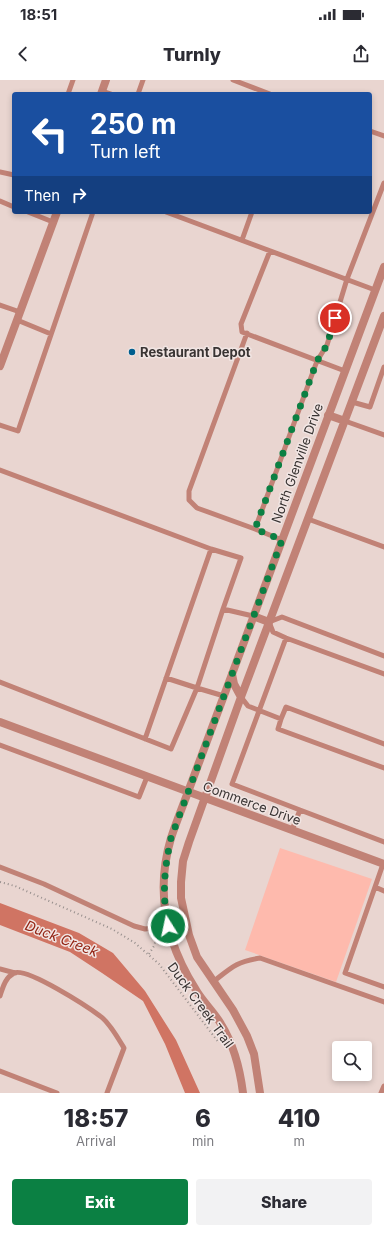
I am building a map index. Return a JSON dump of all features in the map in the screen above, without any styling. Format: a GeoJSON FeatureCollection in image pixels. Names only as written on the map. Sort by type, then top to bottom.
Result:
{"type":"FeatureCollection","features":[{"type":"Feature","properties":{"kind":"street"},"geometry":{"type":"LineString","coordinates":[[102,92],[106,80]]}},
{"type":"Feature","properties":{"kind":"street"},"geometry":{"type":"LineString","coordinates":[[0,366],[56,214]]}},
{"type":"Feature","properties":{"kind":"street","name":"North Glenville Drive"},"geometry":{"type":"LineString","coordinates":[[243,1093],[238,1062],[221,1023],[197,992],[183,970],[175,952],[165,910],[163,886],[166,862],[171,838],[384,267]]}},
{"type":"Feature","properties":{"kind":"street"},"geometry":{"type":"LineString","coordinates":[[375,290],[384,293]]}},
{"type":"Feature","properties":{"kind":"street"},"geometry":{"type":"LineString","coordinates":[[260,1093],[254,1054],[247,1036],[233,1010],[197,957],[189,935],[181,898],[183,861],[241,697],[384,316]]}},
{"type":"Feature","properties":{"kind":"street"},"geometry":{"type":"LineString","coordinates":[[328,415],[345,421]]}},
{"type":"Feature","properties":{"kind":"street"},"geometry":{"type":"LineString","coordinates":[[253,616],[269,622]]}},
{"type":"Feature","properties":{"kind":"street"},"geometry":{"type":"LineString","coordinates":[[232,673],[234,684],[241,697]]}},
{"type":"Feature","properties":{"kind":"street","name":"Commerce Drive"},"geometry":{"type":"LineString","coordinates":[[0,722],[384,864]]}},
{"type":"Feature","properties":{"kind":"lane"},"geometry":{"type":"LineString","coordinates":[[69,92],[73,80]]}},
{"type":"Feature","properties":{"kind":"lane"},"geometry":{"type":"LineString","coordinates":[[139,92],[143,80]]}},
{"type":"Feature","properties":{"kind":"lane"},"geometry":{"type":"LineString","coordinates":[[232,80],[265,92]]}},
{"type":"Feature","properties":{"kind":"lane"},"geometry":{"type":"LineString","coordinates":[[372,132],[384,136]]}},
{"type":"Feature","properties":{"kind":"lane"},"geometry":{"type":"LineString","coordinates":[[0,172],[12,175]]}},
{"type":"Feature","properties":{"kind":"lane"},"geometry":{"type":"LineString","coordinates":[[255,529],[317,361],[327,345],[347,279],[382,196],[384,184]]}},
{"type":"Feature","properties":{"kind":"lane"},"geometry":{"type":"LineString","coordinates":[[0,201],[12,206]]}},
{"type":"Feature","properties":{"kind":"lane"},"geometry":{"type":"LineString","coordinates":[[33,214],[53,222]]}},
{"type":"Feature","properties":{"kind":"lane"},"geometry":{"type":"LineString","coordinates":[[0,425],[18,431],[92,214]]}},
{"type":"Feature","properties":{"kind":"lane"},"geometry":{"type":"LineString","coordinates":[[171,214],[375,290]]}},
{"type":"Feature","properties":{"kind":"lane"},"geometry":{"type":"LineString","coordinates":[[242,240],[251,214]]}},
{"type":"Feature","properties":{"kind":"lane"},"geometry":{"type":"LineString","coordinates":[[270,251],[241,324],[242,332],[345,371]]}},
{"type":"Feature","properties":{"kind":"lane"},"geometry":{"type":"LineString","coordinates":[[0,305],[20,312]]}},
{"type":"Feature","properties":{"kind":"lane"},"geometry":{"type":"LineString","coordinates":[[17,320],[51,334]]}},
{"type":"Feature","properties":{"kind":"lane"},"geometry":{"type":"LineString","coordinates":[[247,333],[189,491],[189,500],[197,508],[282,540]]}},
{"type":"Feature","properties":{"kind":"lane"},"geometry":{"type":"LineString","coordinates":[[352,402],[370,407],[384,367]]}},
{"type":"Feature","properties":{"kind":"lane"},"geometry":{"type":"LineString","coordinates":[[345,421],[384,435]]}},
{"type":"Feature","properties":{"kind":"lane"},"geometry":{"type":"LineString","coordinates":[[0,470],[211,549],[241,558],[197,688],[171,749],[0,682]]}},
{"type":"Feature","properties":{"kind":"lane"},"geometry":{"type":"LineString","coordinates":[[308,519],[384,547]]}},
{"type":"Feature","properties":{"kind":"lane"},"geometry":{"type":"LineString","coordinates":[[145,739],[211,549]]}},
{"type":"Feature","properties":{"kind":"lane"},"geometry":{"type":"LineString","coordinates":[[223,609],[253,616]]}},
{"type":"Feature","properties":{"kind":"lane"},"geometry":{"type":"LineString","coordinates":[[384,656],[282,617],[269,622],[273,632],[286,638],[384,674]]}},
{"type":"Feature","properties":{"kind":"lane"},"geometry":{"type":"LineString","coordinates":[[286,638],[232,784],[384,842]]}},
{"type":"Feature","properties":{"kind":"lane"},"geometry":{"type":"LineString","coordinates":[[166,678],[224,696]]}},
{"type":"Feature","properties":{"kind":"lane"},"geometry":{"type":"LineString","coordinates":[[241,697],[248,706],[281,718]]}},
{"type":"Feature","properties":{"kind":"lane"},"geometry":{"type":"LineString","coordinates":[[384,744],[286,707],[278,729],[384,768]]}},
{"type":"Feature","properties":{"kind":"lane"},"geometry":{"type":"LineString","coordinates":[[0,745],[139,797],[147,777]]}},
{"type":"Feature","properties":{"kind":"lane"},"geometry":{"type":"LineString","coordinates":[[292,830],[300,810]]}},
{"type":"Feature","properties":{"kind":"lane"},"geometry":{"type":"LineString","coordinates":[[384,864],[345,973],[384,987]]}},
{"type":"Feature","properties":{"kind":"lane"},"geometry":{"type":"LineString","coordinates":[[0,867],[44,884],[134,926],[145,929],[168,926]]}},
{"type":"Feature","properties":{"kind":"lane"},"geometry":{"type":"LineString","coordinates":[[375,888],[384,891]]}},
{"type":"Feature","properties":{"kind":"lane"},"geometry":{"type":"LineString","coordinates":[[213,982],[232,967],[244,960],[260,958],[384,1002]]}},
{"type":"Feature","properties":{"kind":"lane"},"geometry":{"type":"LineString","coordinates":[[0,969],[15,973],[22,973],[43,980],[102,1016],[124,1048],[107,1093]]}},
{"type":"Feature","properties":{"kind":"lane"},"geometry":{"type":"LineString","coordinates":[[0,996],[4,982],[15,973]]}},
{"type":"Feature","properties":{"kind":"lane"},"geometry":{"type":"LineString","coordinates":[[0,1071],[57,1093]]}},
{"type":"Feature","properties":{"kind":"lane"},"geometry":{"type":"LineString","coordinates":[[381,1093],[384,1086]]}},
{"type":"Feature","properties":{"kind":"path","name":"Duck Creek Trail"},"geometry":{"type":"LineString","coordinates":[[0,882],[14,886],[112,929],[135,943],[149,954],[169,976],[222,1046]]}},
{"type":"Feature","properties":{"kind":"path"},"geometry":{"type":"LineString","coordinates":[[149,954],[156,941],[156,928]]}},
{"type":"Feature","properties":{"kind":"shaded area"},"geometry":{"type":"Polygon","coordinates":[[[0,80],[384,80],[384,1093],[0,1093],[0,80]]]}},
{"type":"Feature","properties":{"kind":"shaded area"},"geometry":{"type":"Polygon","coordinates":[[[280,848],[372,879],[336,982],[245,950],[280,848]]]}},
{"type":"Feature","properties":{"kind":"water","name":"Duck Creek"},"geometry":{"type":"Polygon","coordinates":[[[0,903],[79,933],[113,953],[145,991],[176,1040],[200,1093],[185,1093],[165,1044],[143,1001],[70,952],[0,925],[0,903]]]}},
{"type":"Feature","properties":{"kind":"place","name":"Restaurant Depot"},"geometry":{"type":"Point","coordinates":[132,352]}},
{"type":"Feature","properties":{"kind":"route"},"geometry":{"type":"LineString","coordinates":[[168,926],[163,886],[171,838],[282,540],[255,529],[317,361],[327,345],[335,318]]}}]}
